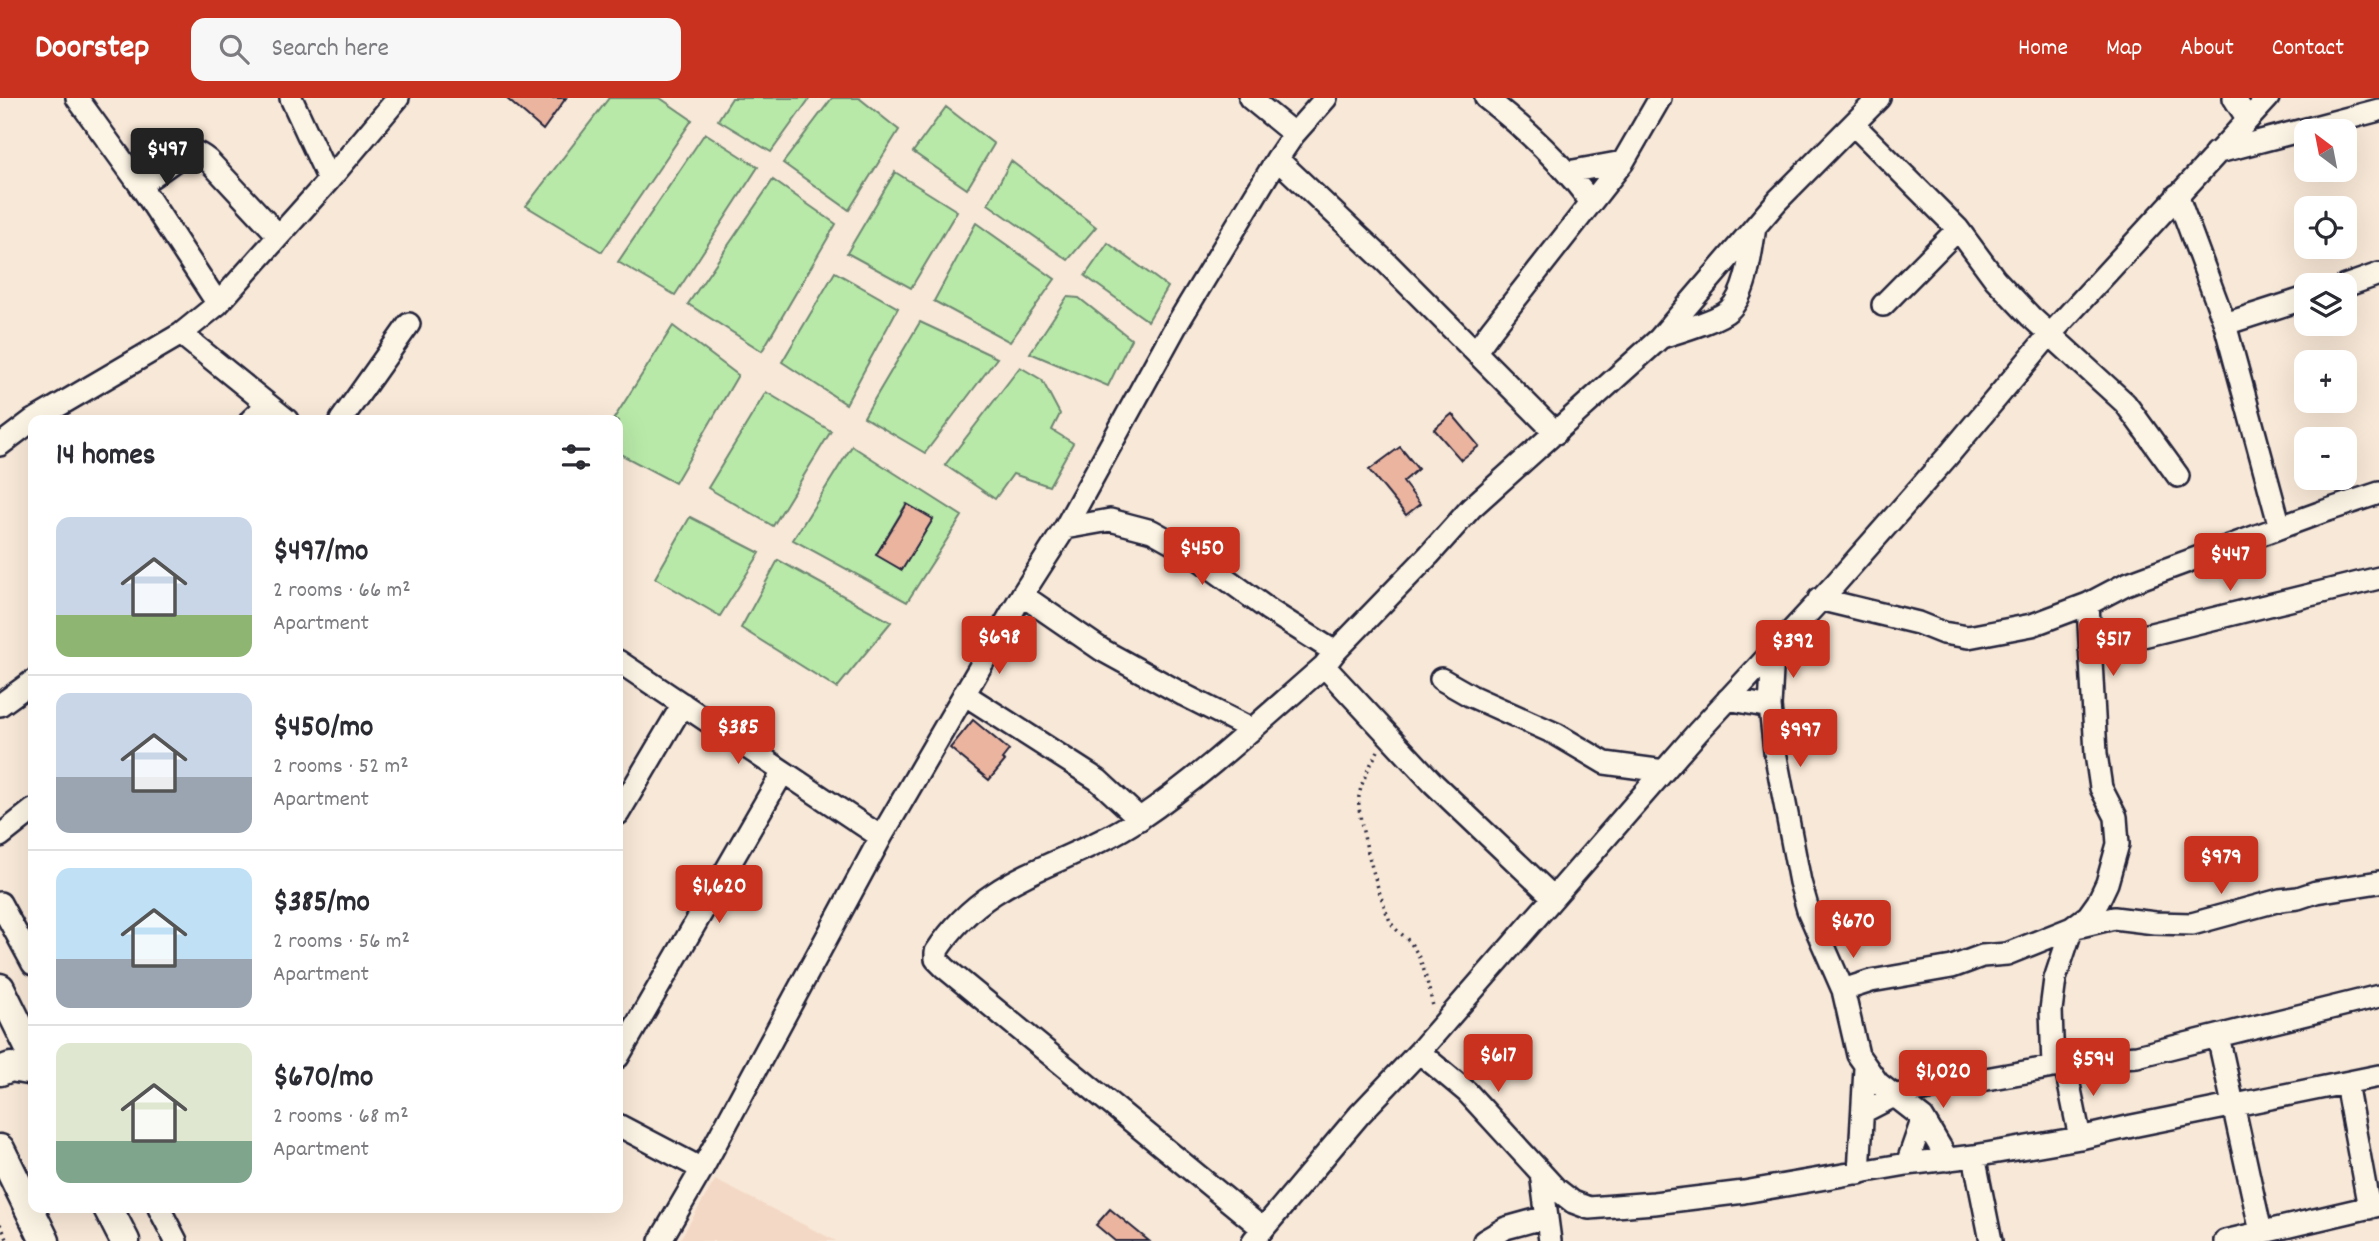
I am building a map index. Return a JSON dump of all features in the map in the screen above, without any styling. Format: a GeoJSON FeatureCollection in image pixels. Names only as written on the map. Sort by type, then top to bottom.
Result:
{"type":"FeatureCollection","features":[{"type":"Feature","properties":{"kind":"street"},"geometry":{"type":"LineString","coordinates":[[77,98],[140,186],[218,304]]}},
{"type":"Feature","properties":{"kind":"street"},"geometry":{"type":"LineString","coordinates":[[291,98],[329,180]]}},
{"type":"Feature","properties":{"kind":"street"},"geometry":{"type":"LineString","coordinates":[[43,415],[181,334],[218,304],[398,98]]}},
{"type":"Feature","properties":{"kind":"street"},"geometry":{"type":"LineString","coordinates":[[660,1241],[702,1169],[881,837],[1022,596],[1065,528],[1176,326],[1277,159],[1325,98]]}},
{"type":"Feature","properties":{"kind":"street"},"geometry":{"type":"LineString","coordinates":[[1486,98],[1542,145],[1568,172],[1591,202]]}},
{"type":"Feature","properties":{"kind":"street"},"geometry":{"type":"LineString","coordinates":[[1476,351],[1623,162],[1660,98]]}},
{"type":"Feature","properties":{"kind":"street"},"geometry":{"type":"LineString","coordinates":[[1879,98],[1755,225],[1659,339],[1471,508],[1329,659],[1251,729],[1140,819],[1099,843],[1009,883],[975,908],[936,952],[936,959],[955,977],[1258,1235],[1360,1114],[1419,1052],[1664,771],[1947,457],[1989,404],[2267,98]]}},
{"type":"Feature","properties":{"kind":"street"},"geometry":{"type":"LineString","coordinates":[[2234,98],[2248,118]]}},
{"type":"Feature","properties":{"kind":"street"},"geometry":{"type":"LineString","coordinates":[[1259,101],[1294,134]]}},
{"type":"Feature","properties":{"kind":"street"},"geometry":{"type":"LineString","coordinates":[[2215,153],[2379,110]]}},
{"type":"Feature","properties":{"kind":"street"},"geometry":{"type":"LineString","coordinates":[[1854,125],[1906,174],[1958,229],[1995,279],[2125,403],[2178,477]]}},
{"type":"Feature","properties":{"kind":"street"},"geometry":{"type":"LineString","coordinates":[[140,186],[184,154],[192,151],[198,153],[208,160],[279,236]]}},
{"type":"Feature","properties":{"kind":"street"},"geometry":{"type":"LineString","coordinates":[[1277,159],[1556,432]]}},
{"type":"Feature","properties":{"kind":"street"},"geometry":{"type":"LineString","coordinates":[[1568,172],[1623,162]]}},
{"type":"Feature","properties":{"kind":"street"},"geometry":{"type":"LineString","coordinates":[[2177,195],[2225,324],[2280,527]]}},
{"type":"Feature","properties":{"kind":"street"},"geometry":{"type":"LineString","coordinates":[[1659,339],[1727,312],[1739,298],[1755,225]]}},
{"type":"Feature","properties":{"kind":"street"},"geometry":{"type":"LineString","coordinates":[[1883,305],[1958,229]]}},
{"type":"Feature","properties":{"kind":"street"},"geometry":{"type":"LineString","coordinates":[[2357,282],[2379,274]]}},
{"type":"Feature","properties":{"kind":"street"},"geometry":{"type":"LineString","coordinates":[[2225,324],[2294,302]]}},
{"type":"Feature","properties":{"kind":"street"},"geometry":{"type":"LineString","coordinates":[[345,415],[410,324]]}},
{"type":"Feature","properties":{"kind":"street"},"geometry":{"type":"LineString","coordinates":[[181,334],[280,415]]}},
{"type":"Feature","properties":{"kind":"street"},"geometry":{"type":"LineString","coordinates":[[256,415],[267,405]]}},
{"type":"Feature","properties":{"kind":"street"},"geometry":{"type":"LineString","coordinates":[[0,445],[28,424]]}},
{"type":"Feature","properties":{"kind":"street"},"geometry":{"type":"LineString","coordinates":[[1819,599],[1918,623],[1943,633],[1968,637],[2042,622],[2088,604],[2126,584],[2379,493]]}},
{"type":"Feature","properties":{"kind":"street"},"geometry":{"type":"LineString","coordinates":[[1065,528],[1110,520],[1152,531],[1188,551],[1269,610],[1329,659],[1388,734],[1433,783],[1553,897]]}},
{"type":"Feature","properties":{"kind":"street"},"geometry":{"type":"LineString","coordinates":[[2091,649],[2379,579]]}},
{"type":"Feature","properties":{"kind":"street"},"geometry":{"type":"LineString","coordinates":[[1022,596],[1102,650],[1251,729]]}},
{"type":"Feature","properties":{"kind":"street"},"geometry":{"type":"LineString","coordinates":[[2080,1138],[2059,1066],[2051,1010],[2055,979],[2072,928],[2088,916],[2107,883],[2118,844],[2116,817],[2101,788],[2096,754],[2088,604]]}},
{"type":"Feature","properties":{"kind":"street"},"geometry":{"type":"LineString","coordinates":[[1773,652],[1770,707],[1775,752],[1808,910],[1843,990],[1858,1055],[1865,1068],[1878,1083],[1923,1118],[1948,1160]]}},
{"type":"Feature","properties":{"kind":"street"},"geometry":{"type":"LineString","coordinates":[[623,663],[881,837]]}},
{"type":"Feature","properties":{"kind":"street"},"geometry":{"type":"LineString","coordinates":[[1441,679],[1471,696],[1556,734],[1605,763],[1664,771]]}},
{"type":"Feature","properties":{"kind":"street"},"geometry":{"type":"LineString","coordinates":[[0,705],[28,685]]}},
{"type":"Feature","properties":{"kind":"street"},"geometry":{"type":"LineString","coordinates":[[964,694],[1098,780],[1140,819]]}},
{"type":"Feature","properties":{"kind":"street"},"geometry":{"type":"LineString","coordinates":[[1728,699],[1770,707]]}},
{"type":"Feature","properties":{"kind":"street"},"geometry":{"type":"LineString","coordinates":[[623,806],[683,704]]}},
{"type":"Feature","properties":{"kind":"street"},"geometry":{"type":"LineString","coordinates":[[623,1048],[783,772]]}},
{"type":"Feature","properties":{"kind":"street"},"geometry":{"type":"LineString","coordinates":[[0,836],[28,814]]}},
{"type":"Feature","properties":{"kind":"street"},"geometry":{"type":"LineString","coordinates":[[1843,990],[1871,981],[1952,967],[1982,956],[2007,954],[2072,928],[2115,918],[2192,924],[2280,900],[2379,882]]}},
{"type":"Feature","properties":{"kind":"street"},"geometry":{"type":"LineString","coordinates":[[0,904],[28,955]]}},
{"type":"Feature","properties":{"kind":"street"},"geometry":{"type":"LineString","coordinates":[[0,988],[8,1010],[28,1046]]}},
{"type":"Feature","properties":{"kind":"street"},"geometry":{"type":"LineString","coordinates":[[1863,1112],[1896,1096],[2059,1066],[2137,1056],[2379,996]]}},
{"type":"Feature","properties":{"kind":"street"},"geometry":{"type":"LineString","coordinates":[[2218,1037],[2261,1232]]}},
{"type":"Feature","properties":{"kind":"street"},"geometry":{"type":"LineString","coordinates":[[1419,1052],[1467,1092],[1541,1173],[1573,1202],[1589,1208],[1744,1192],[1907,1164],[1974,1156],[2080,1138],[2379,1076]]}},
{"type":"Feature","properties":{"kind":"street"},"geometry":{"type":"LineString","coordinates":[[0,1071],[11,1068],[28,1070]]}},
{"type":"Feature","properties":{"kind":"street"},"geometry":{"type":"LineString","coordinates":[[1859,1173],[1865,1068]]}},
{"type":"Feature","properties":{"kind":"street"},"geometry":{"type":"LineString","coordinates":[[2225,1241],[2374,1207],[2346,1083]]}},
{"type":"Feature","properties":{"kind":"street"},"geometry":{"type":"LineString","coordinates":[[1907,1164],[1923,1118]]}},
{"type":"Feature","properties":{"kind":"street"},"geometry":{"type":"LineString","coordinates":[[623,1128],[702,1169]]}},
{"type":"Feature","properties":{"kind":"street"},"geometry":{"type":"LineString","coordinates":[[0,1149],[28,1206]]}},
{"type":"Feature","properties":{"kind":"street"},"geometry":{"type":"LineString","coordinates":[[1974,1156],[1991,1241]]}},
{"type":"Feature","properties":{"kind":"street"},"geometry":{"type":"LineString","coordinates":[[1541,1173],[1550,1241]]}},
{"type":"Feature","properties":{"kind":"street"},"geometry":{"type":"LineString","coordinates":[[31,1213],[45,1241]]}},
{"type":"Feature","properties":{"kind":"street"},"geometry":{"type":"LineString","coordinates":[[111,1213],[125,1241]]}},
{"type":"Feature","properties":{"kind":"street"},"geometry":{"type":"LineString","coordinates":[[162,1213],[176,1241]]}},
{"type":"Feature","properties":{"kind":"street"},"geometry":{"type":"LineString","coordinates":[[1484,1241],[1506,1228],[1546,1217]]}},
{"type":"Feature","properties":{"kind":"path"},"geometry":{"type":"LineString","coordinates":[[1388,734],[1369,767],[1359,796],[1360,814],[1385,908],[1392,926],[1413,946],[1422,967],[1439,1028]]}},
{"type":"Feature","properties":{"kind":"path"},"geometry":{"type":"LineString","coordinates":[[0,1224],[8,1241]]}},
{"type":"Feature","properties":{"kind":"shaded area"},"geometry":{"type":"Polygon","coordinates":[[[715,1180],[836,1241],[679,1241],[715,1180]]]}},
{"type":"Feature","properties":{"kind":"green space"},"geometry":{"type":"Polygon","coordinates":[[[609,98],[660,98],[692,120],[602,252],[526,206],[609,98]]]}},
{"type":"Feature","properties":{"kind":"green space"},"geometry":{"type":"Polygon","coordinates":[[[732,98],[810,98],[771,152],[718,120],[732,98]]]}},
{"type":"Feature","properties":{"kind":"green space"},"geometry":{"type":"Polygon","coordinates":[[[832,98],[859,98],[899,130],[849,210],[783,163],[832,98]]]}},
{"type":"Feature","properties":{"kind":"green space"},"geometry":{"type":"Polygon","coordinates":[[[946,107],[994,144],[967,189],[913,152],[946,107]]]}},
{"type":"Feature","properties":{"kind":"green space"},"geometry":{"type":"Polygon","coordinates":[[[705,133],[758,167],[675,295],[618,262],[705,133]]]}},
{"type":"Feature","properties":{"kind":"green space"},"geometry":{"type":"Polygon","coordinates":[[[1011,161],[1096,227],[1068,260],[988,204],[1011,161]]]}},
{"type":"Feature","properties":{"kind":"green space"},"geometry":{"type":"Polygon","coordinates":[[[895,172],[957,211],[911,288],[847,253],[895,172]]]}},
{"type":"Feature","properties":{"kind":"green space"},"geometry":{"type":"Polygon","coordinates":[[[773,180],[836,224],[762,351],[688,304],[773,180]]]}},
{"type":"Feature","properties":{"kind":"green space"},"geometry":{"type":"Polygon","coordinates":[[[976,223],[1055,279],[1010,342],[934,301],[976,223]]]}},
{"type":"Feature","properties":{"kind":"green space"},"geometry":{"type":"Polygon","coordinates":[[[1108,243],[1168,287],[1148,321],[1085,276],[1108,243]]]}},
{"type":"Feature","properties":{"kind":"green space"},"geometry":{"type":"Polygon","coordinates":[[[835,272],[898,308],[846,404],[782,362],[835,272]]]}},
{"type":"Feature","properties":{"kind":"green space"},"geometry":{"type":"Polygon","coordinates":[[[1067,297],[1079,298],[1131,339],[1108,386],[1030,353],[1067,297]]]}},
{"type":"Feature","properties":{"kind":"green space"},"geometry":{"type":"Polygon","coordinates":[[[920,322],[997,358],[925,453],[864,417],[920,322]]]}},
{"type":"Feature","properties":{"kind":"green space"},"geometry":{"type":"Polygon","coordinates":[[[673,326],[738,375],[675,483],[623,456],[623,415],[616,415],[673,326]]]}},
{"type":"Feature","properties":{"kind":"green space"},"geometry":{"type":"Polygon","coordinates":[[[1020,367],[1042,380],[1060,414],[1052,430],[1073,443],[1049,486],[1013,474],[995,499],[945,465],[1020,367]]]}},
{"type":"Feature","properties":{"kind":"green space"},"geometry":{"type":"Polygon","coordinates":[[[766,392],[831,431],[773,526],[708,488],[766,392]]]}},
{"type":"Feature","properties":{"kind":"green space"},"geometry":{"type":"Polygon","coordinates":[[[852,446],[962,516],[907,602],[793,540],[852,446]],[[906,504],[877,554],[902,570],[932,519],[906,504]]]}},
{"type":"Feature","properties":{"kind":"green space"},"geometry":{"type":"Polygon","coordinates":[[[690,517],[760,553],[720,616],[655,578],[690,517]]]}},
{"type":"Feature","properties":{"kind":"green space"},"geometry":{"type":"Polygon","coordinates":[[[778,560],[891,622],[837,688],[741,628],[778,560]]]}},
{"type":"Feature","properties":{"kind":"building"},"geometry":{"type":"Polygon","coordinates":[[[506,98],[566,98],[543,130],[506,98]]]}},
{"type":"Feature","properties":{"kind":"building"},"geometry":{"type":"Polygon","coordinates":[[[1452,414],[1479,446],[1461,460],[1434,429],[1452,414]]]}},
{"type":"Feature","properties":{"kind":"building"},"geometry":{"type":"Polygon","coordinates":[[[1400,447],[1418,469],[1403,482],[1420,504],[1406,515],[1369,470],[1400,447]]]}},
{"type":"Feature","properties":{"kind":"building"},"geometry":{"type":"Polygon","coordinates":[[[907,504],[933,519],[902,570],[876,555],[907,504]]]}},
{"type":"Feature","properties":{"kind":"building"},"geometry":{"type":"Polygon","coordinates":[[[973,720],[1009,750],[1002,759],[1005,761],[989,780],[950,748],[973,720]]]}},
{"type":"Feature","properties":{"kind":"building"},"geometry":{"type":"Polygon","coordinates":[[[1110,1209],[1149,1241],[1115,1241],[1096,1225],[1110,1209]]]}}]}
